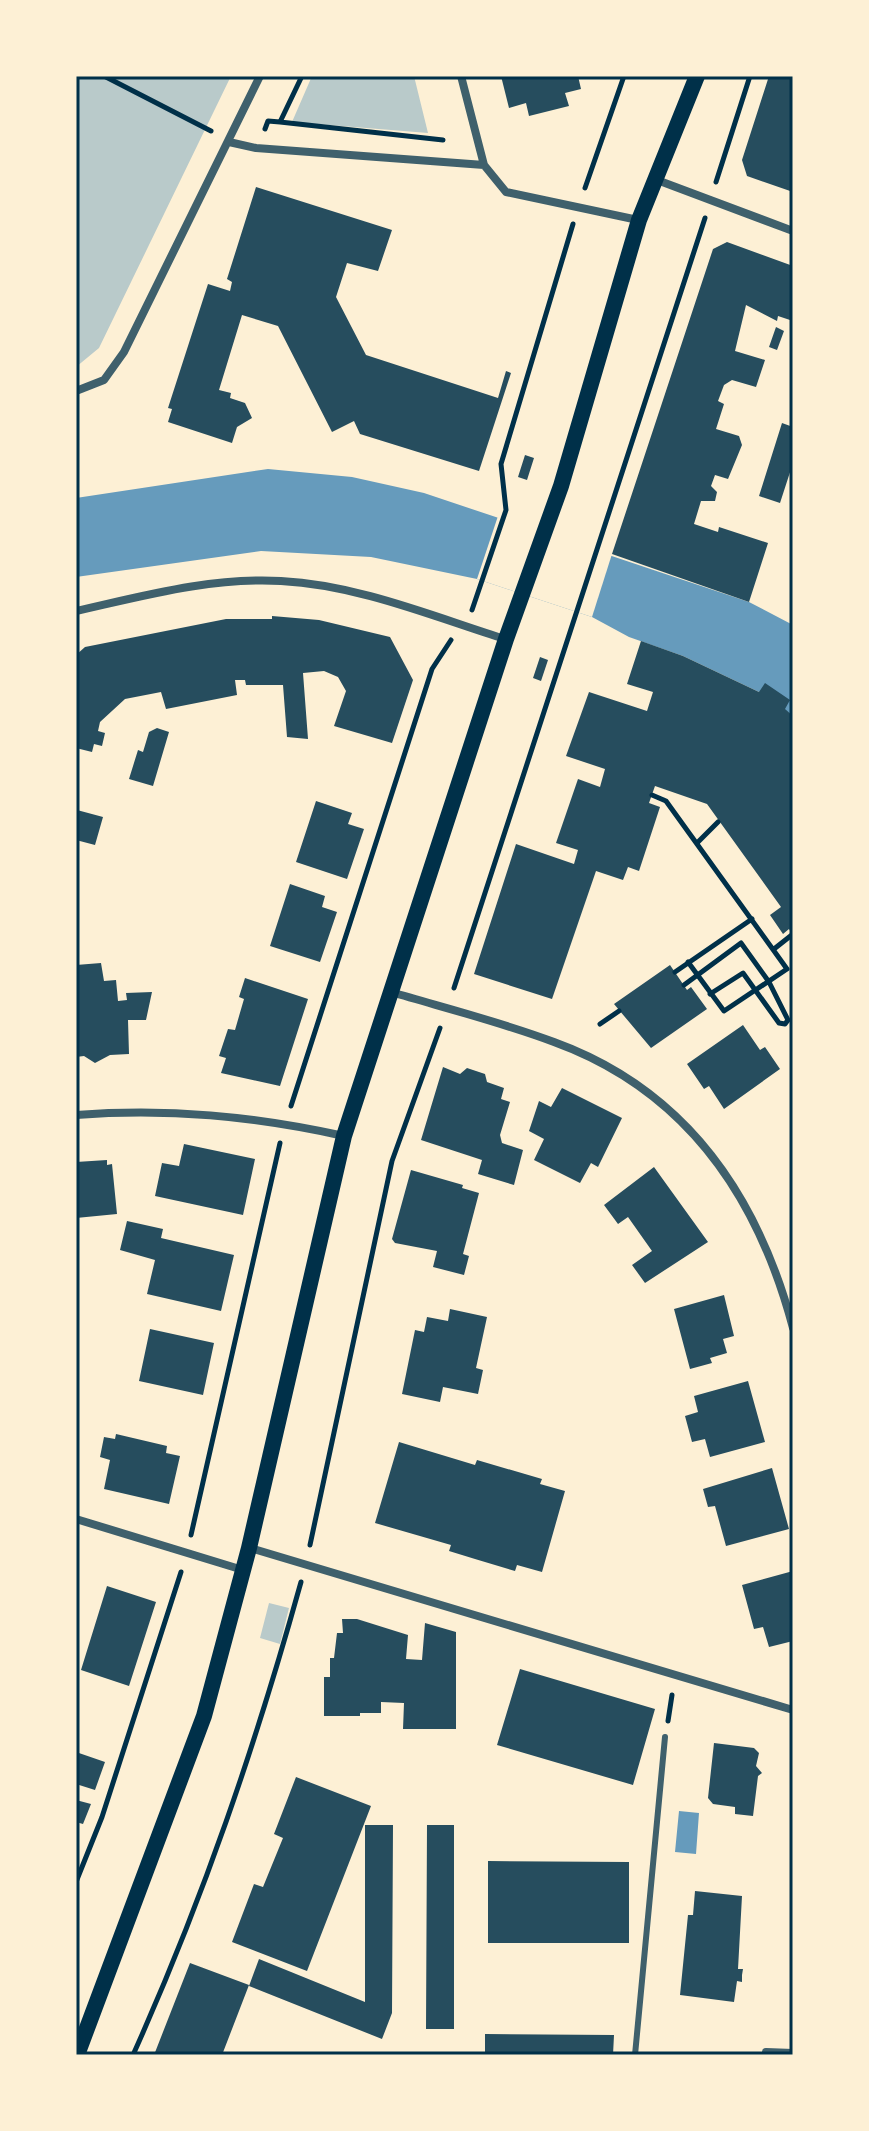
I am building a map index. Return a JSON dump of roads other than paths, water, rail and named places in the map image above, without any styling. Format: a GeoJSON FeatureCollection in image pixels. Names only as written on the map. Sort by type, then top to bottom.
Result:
{"type":"FeatureCollection","features":[{"type":"Feature","properties":{"kind":"main road"},"geometry":{"type":"LineString","coordinates":[[77,2055],[189,1765],[249,1548],[344,1136],[506,639],[546,532],[639,220],[697,76]]}},
{"type":"Feature","properties":{"kind":"street"},"geometry":{"type":"LineString","coordinates":[[76,391],[104,380],[114,368],[260,76]]}},
{"type":"Feature","properties":{"kind":"street"},"geometry":{"type":"LineString","coordinates":[[461,76],[484,165],[506,192],[639,220]]}},
{"type":"Feature","properties":{"kind":"street"},"geometry":{"type":"LineString","coordinates":[[229,142],[256,148],[484,165]]}},
{"type":"Feature","properties":{"kind":"street"},"geometry":{"type":"LineString","coordinates":[[657,180],[793,231]]}},
{"type":"Feature","properties":{"kind":"street"},"geometry":{"type":"LineString","coordinates":[[76,611],[213,583],[280,581],[353,592],[506,639]]}},
{"type":"Feature","properties":{"kind":"street"},"geometry":{"type":"LineString","coordinates":[[390,992],[556,1042],[608,1068],[682,1122],[715,1157],[763,1235],[793,1328]]}},
{"type":"Feature","properties":{"kind":"street"},"geometry":{"type":"LineString","coordinates":[[76,1115],[164,1111],[285,1123],[344,1136]]}},
{"type":"Feature","properties":{"kind":"street"},"geometry":{"type":"LineString","coordinates":[[76,1519],[243,1570]]}},
{"type":"Feature","properties":{"kind":"street"},"geometry":{"type":"LineString","coordinates":[[249,1548],[793,1710]]}},
{"type":"Feature","properties":{"kind":"street"},"geometry":{"type":"LineString","coordinates":[[766,2052],[793,2053]]}},
{"type":"Feature","properties":{"kind":"lane"},"geometry":{"type":"LineString","coordinates":[[635,2055],[665,1737]]}},
{"type":"Feature","properties":{"kind":"water"},"geometry":{"type":"Polygon","coordinates":[[[268,469],[352,477],[424,493],[749,602],[793,625],[793,716],[759,692],[683,656],[629,637],[592,617],[477,579],[371,557],[261,551],[76,577],[76,498],[268,469]]]}},
{"type":"Feature","properties":{"kind":"water"},"geometry":{"type":"Polygon","coordinates":[[[679,1811],[699,1813],[696,1854],[675,1852],[679,1811]]]}}]}
